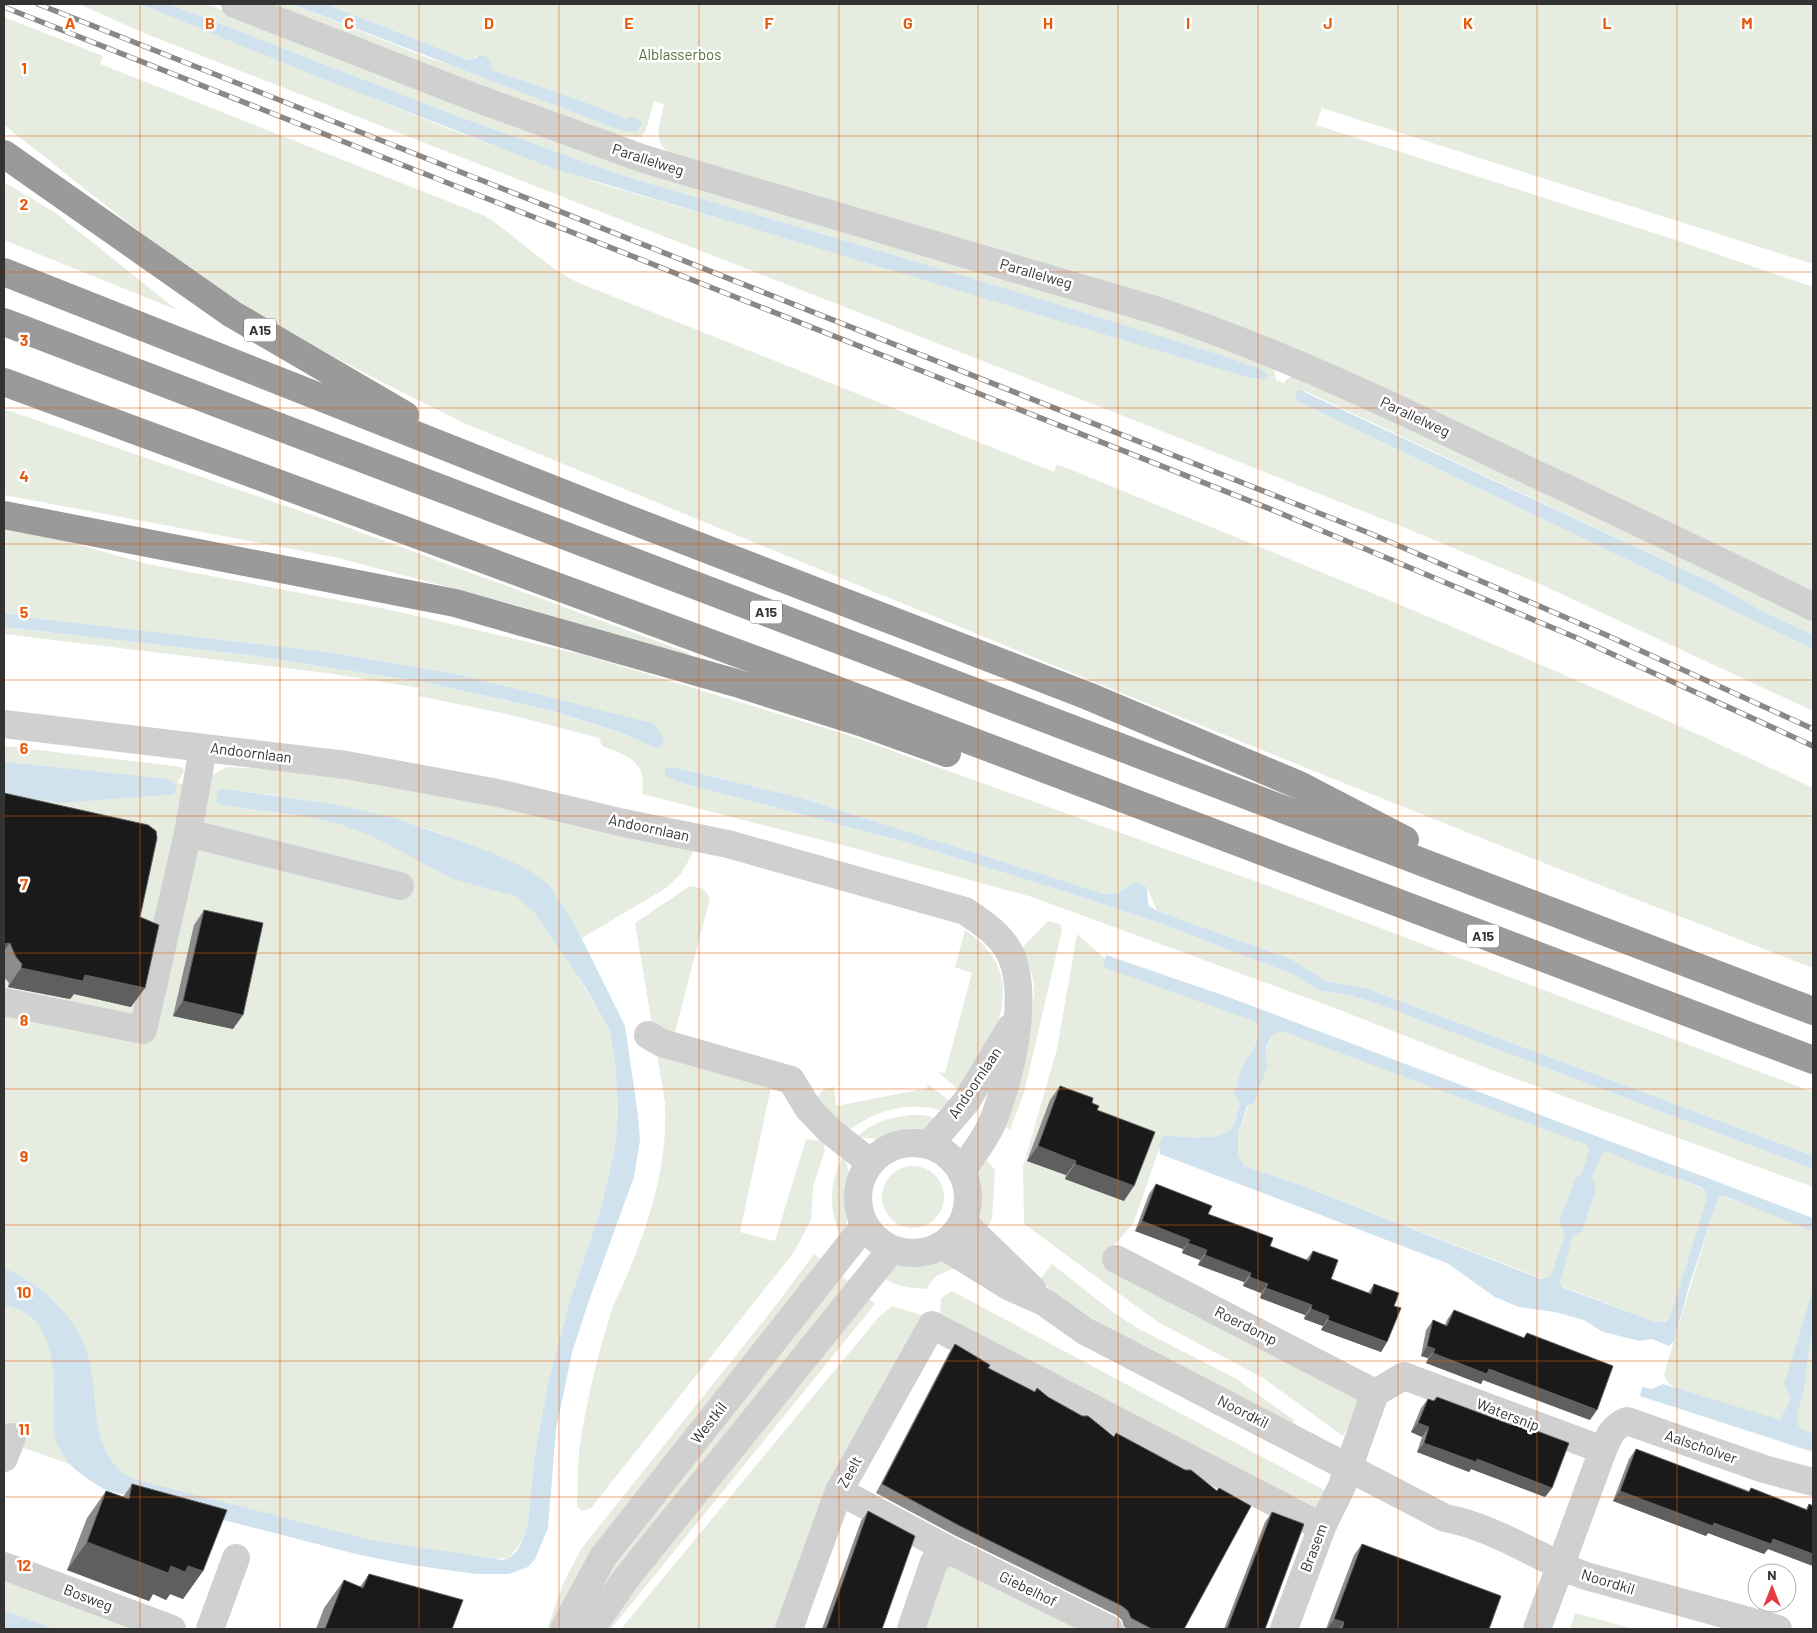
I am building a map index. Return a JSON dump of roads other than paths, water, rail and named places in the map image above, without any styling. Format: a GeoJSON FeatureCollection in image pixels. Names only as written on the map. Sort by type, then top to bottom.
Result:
{"type":"FeatureCollection","features":[{"type":"Feature","properties":{"kind":"highway","name":"A15"},"geometry":{"type":"LineString","coordinates":[[4,154],[232,314],[482,460]]}},
{"type":"Feature","properties":{"kind":"highway","name":"A15"},"geometry":{"type":"LineString","coordinates":[[4,272],[1097,700],[1299,786],[1528,903]]}},
{"type":"Feature","properties":{"kind":"highway","name":"A15"},"geometry":{"type":"LineString","coordinates":[[4,322],[1813,1011]]}},
{"type":"Feature","properties":{"kind":"highway","name":"A15"},"geometry":{"type":"LineString","coordinates":[[4,382],[810,680],[1152,812],[1813,1060]]}},
{"type":"Feature","properties":{"kind":"highway","name":"A15"},"geometry":{"type":"LineString","coordinates":[[4,515],[455,603],[726,680],[838,715],[1075,798],[1152,812]]}},
{"type":"Feature","properties":{"kind":"street","name":"Parallelweg"},"geometry":{"type":"LineString","coordinates":[[235,4],[476,98],[644,159],[1149,308],[1229,334],[1289,359],[1404,412],[1813,607]]}},
{"type":"Feature","properties":{"kind":"street","name":"Andoornlaan"},"geometry":{"type":"LineString","coordinates":[[4,724],[346,765],[498,793],[624,823],[728,844],[965,912],[984,923],[1006,946],[1016,972],[1019,1005],[1014,1054],[992,1124],[962,1171]]}},
{"type":"Feature","properties":{"kind":"street","name":"Andoornlaan"},"geometry":{"type":"LineString","coordinates":[[4,1002],[143,1030],[188,833],[203,748]]}},
{"type":"Feature","properties":{"kind":"street"},"geometry":{"type":"LineString","coordinates":[[188,833],[400,886]]}},
{"type":"Feature","properties":{"kind":"street","name":"Andoornlaan"},"geometry":{"type":"LineString","coordinates":[[929,1145],[966,1102],[1017,1017]]}},
{"type":"Feature","properties":{"kind":"street"},"geometry":{"type":"LineString","coordinates":[[648,1036],[662,1044],[791,1080],[808,1108],[830,1131],[871,1163]]}},
{"type":"Feature","properties":{"kind":"street"},"geometry":{"type":"LineString","coordinates":[[913,1143],[929,1145],[948,1155],[962,1171],[968,1191],[968,1207],[963,1222],[951,1239],[942,1245],[918,1253],[892,1249],[876,1239],[865,1225],[860,1212],[859,1193],[864,1174],[871,1163],[883,1152],[897,1145],[913,1143]]}},
{"type":"Feature","properties":{"kind":"street","name":"Noordkil"},"geometry":{"type":"LineString","coordinates":[[963,1222],[1019,1274],[1044,1302]]}},
{"type":"Feature","properties":{"kind":"street","name":"Westkil"},"geometry":{"type":"LineString","coordinates":[[564,1629],[603,1557],[865,1225]]}},
{"type":"Feature","properties":{"kind":"street","name":"Noordkil"},"geometry":{"type":"LineString","coordinates":[[942,1245],[1010,1287],[1044,1302],[1084,1331],[1296,1439],[1348,1469],[1445,1518],[1459,1531],[1558,1574],[1601,1596],[1732,1629]]}},
{"type":"Feature","properties":{"kind":"street"},"geometry":{"type":"LineString","coordinates":[[591,1629],[627,1577],[892,1249]]}},
{"type":"Feature","properties":{"kind":"street","name":"Roerdomp"},"geometry":{"type":"LineString","coordinates":[[1116,1259],[1375,1393]]}},
{"type":"Feature","properties":{"kind":"street","name":"Zeelt"},"geometry":{"type":"LineString","coordinates":[[788,1629],[839,1491],[932,1325],[1322,1527]]}},
{"type":"Feature","properties":{"kind":"street","name":"Watersnip"},"geometry":{"type":"LineString","coordinates":[[1375,1393],[1404,1376],[1603,1450]]}},
{"type":"Feature","properties":{"kind":"street"},"geometry":{"type":"LineString","coordinates":[[1348,1469],[1375,1393]]}},
{"type":"Feature","properties":{"kind":"street","name":"Aalscholver"},"geometry":{"type":"LineString","coordinates":[[1603,1450],[1610,1433],[1618,1425],[1626,1422],[1764,1469],[1813,1482]]}},
{"type":"Feature","properties":{"kind":"street"},"geometry":{"type":"LineString","coordinates":[[1537,1629],[1603,1450]]}},
{"type":"Feature","properties":{"kind":"street","name":"Brasem"},"geometry":{"type":"LineString","coordinates":[[1284,1629],[1322,1527],[1348,1469]]}},
{"type":"Feature","properties":{"kind":"street","name":"Giebelhof"},"geometry":{"type":"LineString","coordinates":[[839,1491],[947,1550],[1109,1629]]}},
{"type":"Feature","properties":{"kind":"street"},"geometry":{"type":"LineString","coordinates":[[911,1629],[934,1562],[947,1550]]}},
{"type":"Feature","properties":{"kind":"street"},"geometry":{"type":"LineString","coordinates":[[210,1629],[236,1558]]}},
{"type":"Feature","properties":{"kind":"street","name":"Bosweg"},"geometry":{"type":"LineString","coordinates":[[4,1566],[172,1629]]}},
{"type":"Feature","properties":{"kind":"street","name":"Noordkil"},"geometry":{"type":"LineString","coordinates":[[1558,1574],[1586,1576],[1778,1629]]}},
{"type":"Feature","properties":{"kind":"water"},"geometry":{"type":"Polygon","coordinates":[[[140,4],[169,4],[457,116],[621,175],[955,273],[1217,354],[1263,370],[1268,376],[1263,380],[1250,378],[555,169],[321,78],[140,4]]]}},
{"type":"Feature","properties":{"kind":"water"},"geometry":{"type":"Polygon","coordinates":[[[292,4],[326,4],[468,60],[484,55],[491,61],[492,70],[590,104],[626,119],[631,116],[642,123],[637,132],[623,131],[292,4]]]}},
{"type":"Feature","properties":{"kind":"water"},"geometry":{"type":"Polygon","coordinates":[[[1300,390],[1717,585],[1760,610],[1813,635],[1813,649],[1295,400],[1297,391],[1300,390]]]}},
{"type":"Feature","properties":{"kind":"water"},"geometry":{"type":"Polygon","coordinates":[[[4,613],[335,653],[461,675],[655,724],[665,742],[658,749],[620,732],[549,710],[423,682],[248,655],[4,627],[4,613]]]}},
{"type":"Feature","properties":{"kind":"water"},"geometry":{"type":"Polygon","coordinates":[[[4,762],[168,779],[177,785],[174,794],[60,803],[4,793],[4,762]]]}},
{"type":"Feature","properties":{"kind":"water"},"geometry":{"type":"Polygon","coordinates":[[[673,767],[801,798],[1105,894],[1116,894],[1135,882],[1147,887],[1148,905],[1157,911],[1291,959],[1326,981],[1368,989],[1813,1156],[1813,1169],[1383,1006],[1353,996],[1318,990],[1292,974],[1154,921],[908,843],[679,782],[665,776],[665,768],[673,767]]]}},
{"type":"Feature","properties":{"kind":"water"},"geometry":{"type":"Polygon","coordinates":[[[224,789],[334,804],[395,818],[493,853],[529,870],[548,884],[575,925],[625,1026],[640,1140],[634,1177],[572,1353],[556,1429],[548,1528],[535,1559],[528,1567],[509,1574],[476,1574],[411,1565],[360,1555],[106,1490],[77,1471],[65,1458],[57,1443],[53,1425],[54,1379],[50,1351],[46,1338],[30,1316],[19,1309],[4,1305],[4,1268],[43,1292],[54,1301],[73,1324],[87,1352],[101,1439],[108,1455],[118,1468],[133,1479],[371,1540],[502,1560],[509,1558],[516,1552],[523,1540],[528,1522],[534,1460],[548,1383],[571,1297],[601,1209],[615,1147],[618,1110],[615,1064],[610,1031],[584,985],[535,913],[516,896],[453,879],[374,837],[337,823],[297,815],[220,805],[216,801],[218,790],[224,789]]]}},
{"type":"Feature","properties":{"kind":"water"},"geometry":{"type":"Polygon","coordinates":[[[1106,955],[1231,998],[1813,1218],[1813,1231],[1732,1199],[1723,1196],[1718,1197],[1690,1283],[1674,1341],[1669,1346],[1652,1339],[1640,1341],[1603,1332],[1584,1320],[1555,1312],[1519,1307],[1495,1297],[1447,1263],[1160,1154],[1159,1145],[1164,1135],[1211,1137],[1221,1135],[1233,1126],[1240,1103],[1234,1094],[1242,1066],[1255,1046],[1259,1029],[1254,1021],[1103,967],[1106,955]],[[1282,1031],[1277,1032],[1270,1039],[1266,1049],[1268,1065],[1254,1102],[1247,1106],[1238,1134],[1238,1156],[1244,1166],[1303,1186],[1541,1279],[1548,1278],[1552,1274],[1565,1234],[1559,1223],[1575,1179],[1582,1173],[1589,1151],[1587,1145],[1282,1031]],[[1603,1152],[1592,1177],[1596,1189],[1582,1231],[1573,1236],[1560,1282],[1562,1287],[1647,1319],[1657,1322],[1665,1321],[1670,1317],[1707,1199],[1706,1191],[1701,1187],[1603,1152]]]}},
{"type":"Feature","properties":{"kind":"water"},"geometry":{"type":"Polygon","coordinates":[[[1813,1289],[1813,1329],[1804,1390],[1797,1414],[1798,1425],[1801,1429],[1813,1434],[1813,1452],[1640,1396],[1642,1387],[1652,1389],[1663,1384],[1780,1420],[1791,1398],[1784,1385],[1813,1289]]]}},
{"type":"Feature","properties":{"kind":"water"},"geometry":{"type":"Polygon","coordinates":[[[4,1610],[55,1629],[4,1629],[4,1610]]]}},
{"type":"Feature","properties":{"kind":"railway"},"geometry":{"type":"LineString","coordinates":[[38,4],[1369,533],[1604,634],[1813,729]]}},
{"type":"Feature","properties":{"kind":"railway"},"geometry":{"type":"LineString","coordinates":[[4,7],[1275,511],[1577,638],[1813,746]]}},
{"type":"Feature","properties":{"kind":"park label","name":"Alblasserbos"},"geometry":{"type":"Point","coordinates":[680,55]}}]}
